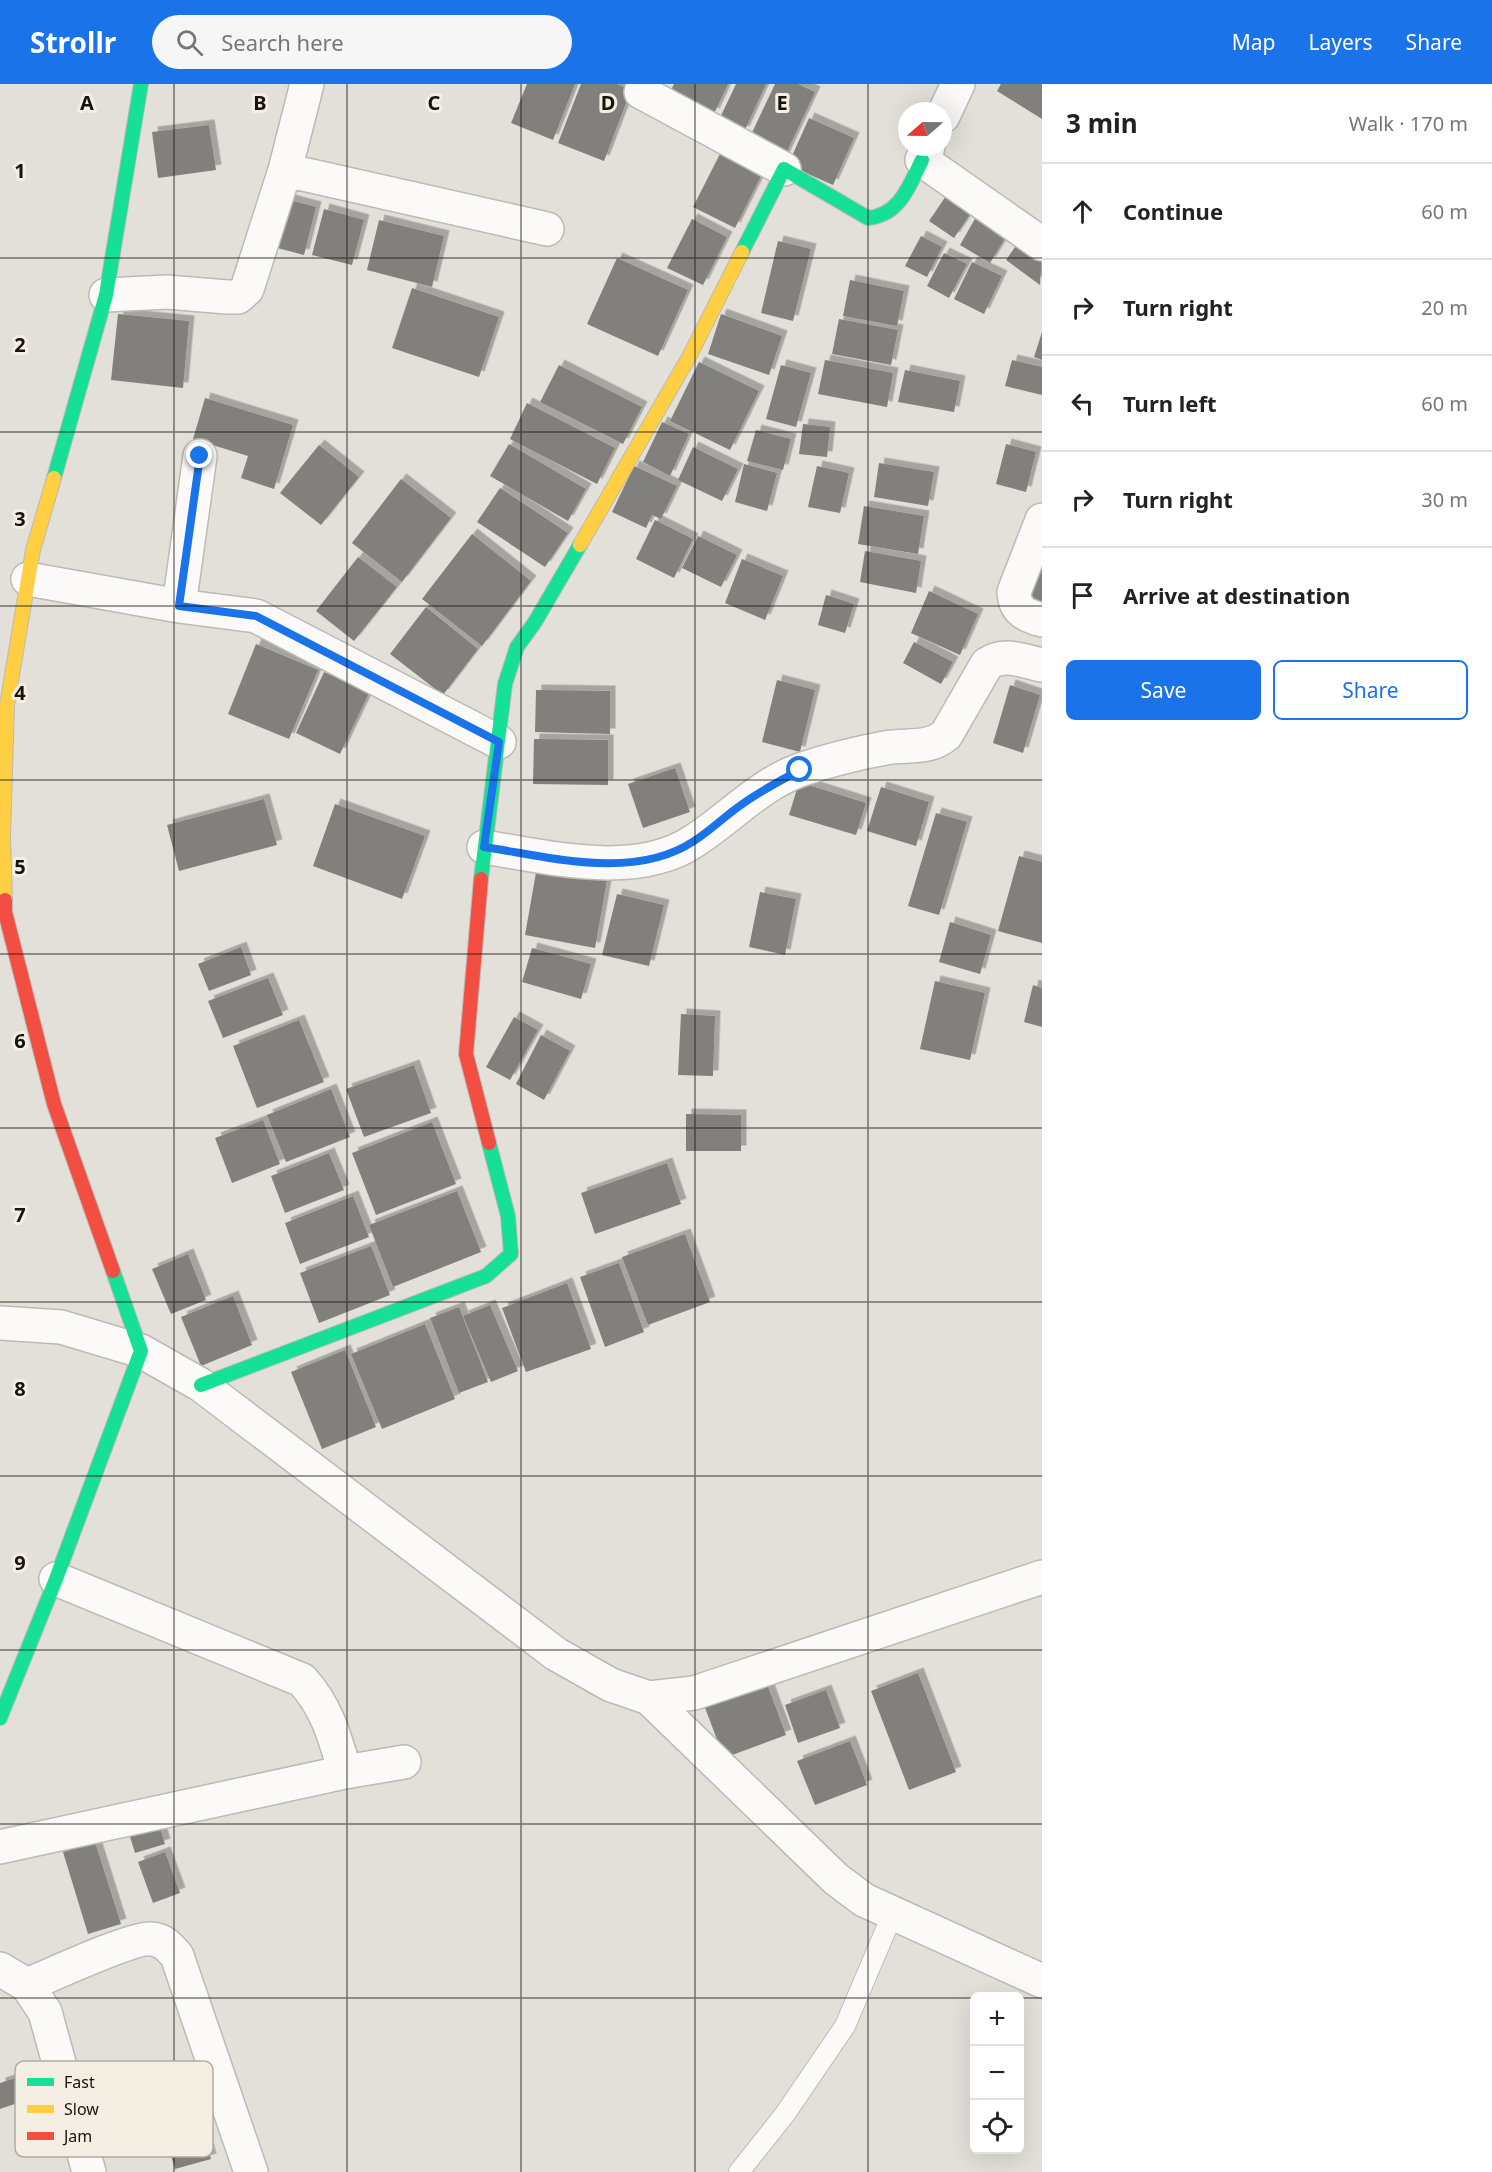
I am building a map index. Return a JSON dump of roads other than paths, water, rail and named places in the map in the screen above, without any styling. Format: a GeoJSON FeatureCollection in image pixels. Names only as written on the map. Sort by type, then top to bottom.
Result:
{"type":"FeatureCollection","features":[{"type":"Feature","properties":{"kind":"street"},"geometry":{"type":"LineString","coordinates":[[0,1718],[56,1579],[141,1351],[54,1104],[5,912],[3,837],[7,705],[33,550],[106,295],[141,84]]}},
{"type":"Feature","properties":{"kind":"street"},"geometry":{"type":"LineString","coordinates":[[106,295],[167,292],[238,297],[247,290],[285,170],[307,84]]}},
{"type":"Feature","properties":{"kind":"street"},"geometry":{"type":"LineString","coordinates":[[950,102],[958,84]]}},
{"type":"Feature","properties":{"kind":"street"},"geometry":{"type":"LineString","coordinates":[[641,92],[784,169],[868,218],[888,215],[900,202],[923,156]]}},
{"type":"Feature","properties":{"kind":"street"},"geometry":{"type":"LineString","coordinates":[[929,156],[1042,244]]}},
{"type":"Feature","properties":{"kind":"street"},"geometry":{"type":"LineString","coordinates":[[201,1385],[486,1276],[511,1254],[508,1216],[466,1054],[484,847],[505,684],[517,647],[535,622],[689,357],[784,169]]}},
{"type":"Feature","properties":{"kind":"street"},"geometry":{"type":"LineString","coordinates":[[285,170],[547,229]]}},
{"type":"Feature","properties":{"kind":"street"},"geometry":{"type":"LineString","coordinates":[[179,606],[200,456]]}},
{"type":"Feature","properties":{"kind":"street"},"geometry":{"type":"LineString","coordinates":[[1042,520],[1014,592],[1014,602],[1023,614],[1042,620]]}},
{"type":"Feature","properties":{"kind":"street"},"geometry":{"type":"LineString","coordinates":[[28,579],[179,606],[256,616],[499,742]]}},
{"type":"Feature","properties":{"kind":"street"},"geometry":{"type":"LineString","coordinates":[[484,847],[557,858],[630,864],[668,854],[693,842],[749,799],[800,770],[885,748],[937,742],[946,735],[987,664],[995,658],[1007,656],[1042,665]]}},
{"type":"Feature","properties":{"kind":"street"},"geometry":{"type":"LineString","coordinates":[[0,1323],[61,1327],[141,1351],[201,1385],[556,1654],[611,1685],[649,1698],[836,1879],[864,1900],[1042,1981]]}},
{"type":"Feature","properties":{"kind":"street"},"geometry":{"type":"LineString","coordinates":[[649,1698],[694,1693],[1042,1577]]}},
{"type":"Feature","properties":{"kind":"street"},"geometry":{"type":"LineString","coordinates":[[56,1579],[302,1680],[316,1695],[328,1716],[345,1772]]}},
{"type":"Feature","properties":{"kind":"street"},"geometry":{"type":"LineString","coordinates":[[0,1847],[345,1772],[404,1762]]}},
{"type":"Feature","properties":{"kind":"street"},"geometry":{"type":"LineString","coordinates":[[60,2061],[45,2012],[13,1977],[148,1938],[164,1941],[177,1956],[212,2061]]}},
{"type":"Feature","properties":{"kind":"street"},"geometry":{"type":"LineString","coordinates":[[213,2063],[250,2172]]}},
{"type":"Feature","properties":{"kind":"street"},"geometry":{"type":"LineString","coordinates":[[85,2157],[89,2172]]}},
{"type":"Feature","properties":{"kind":"lane"},"geometry":{"type":"LineString","coordinates":[[739,2172],[785,2114],[845,2025],[893,1913]]}}]}
